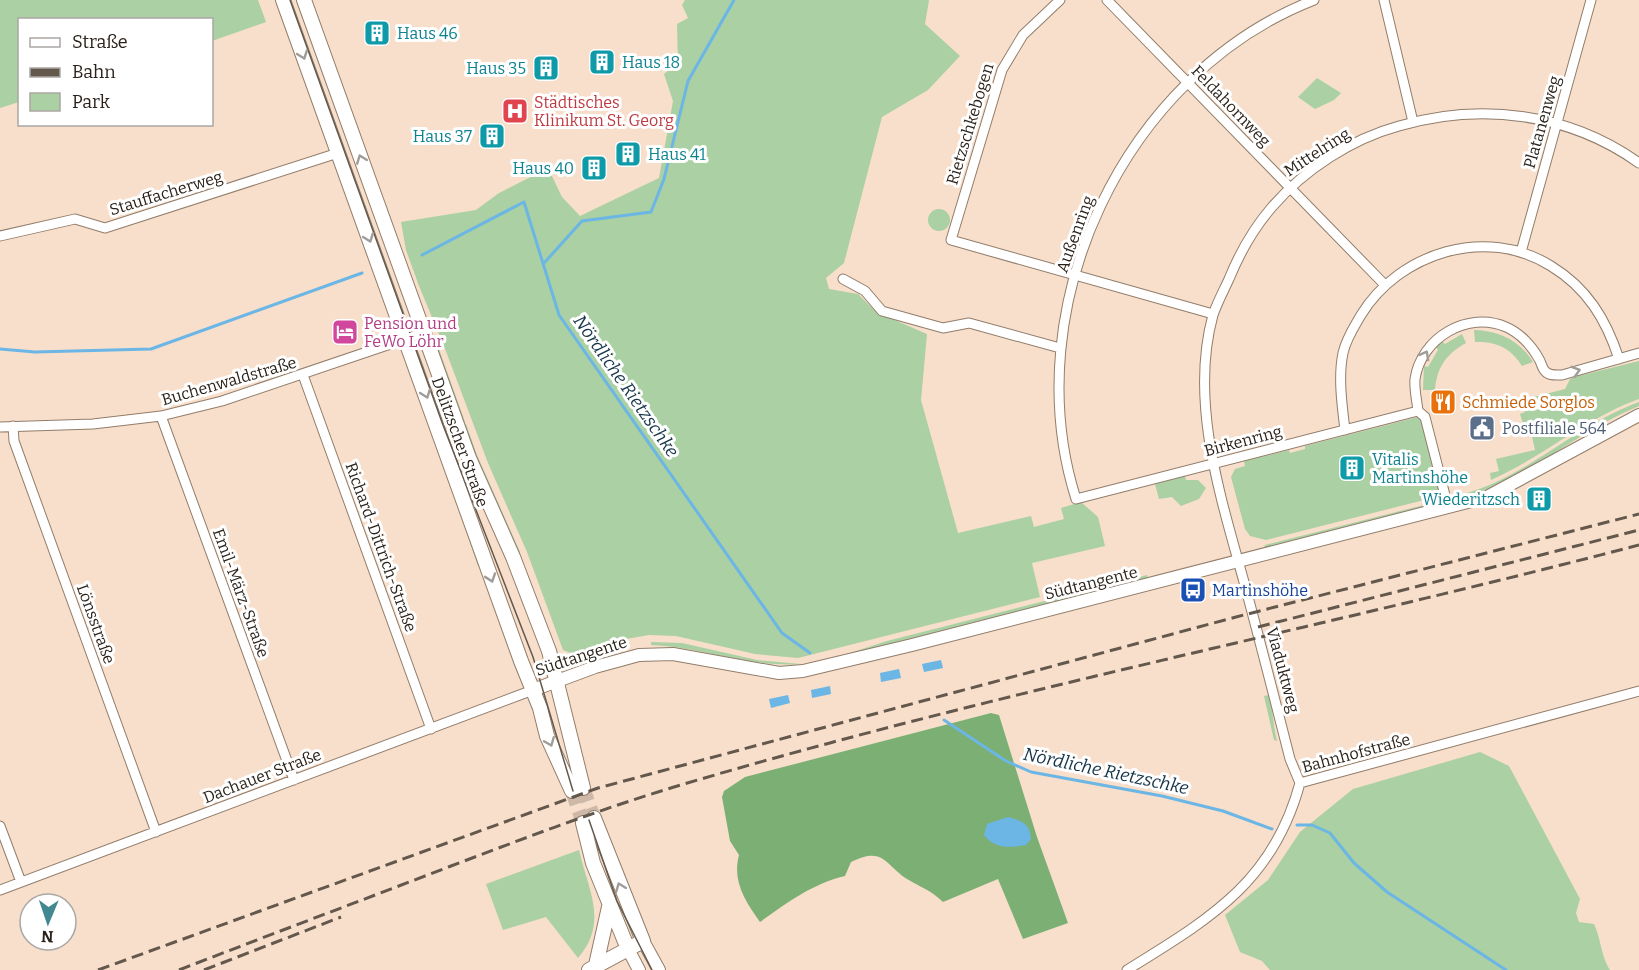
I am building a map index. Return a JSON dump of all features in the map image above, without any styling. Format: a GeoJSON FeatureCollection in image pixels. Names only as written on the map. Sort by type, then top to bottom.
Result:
{"type":"FeatureCollection","features":[{"type":"Feature","properties":{"kind":"main road","name":"Delitzscher Straße"},"geometry":{"type":"LineString","coordinates":[[283,0],[533,690],[547,736],[578,790],[557,680],[549,651],[513,556],[469,458],[304,0]]}},
{"type":"Feature","properties":{"kind":"main road"},"geometry":{"type":"LineString","coordinates":[[593,968],[643,941],[588,820],[593,863],[628,949]]}},
{"type":"Feature","properties":{"kind":"main road"},"geometry":{"type":"LineString","coordinates":[[593,968],[609,907]]}},
{"type":"Feature","properties":{"kind":"street","name":"Rietzschkebogen"},"geometry":{"type":"LineString","coordinates":[[1060,0],[1023,35],[1002,70],[951,240],[1076,274]]}},
{"type":"Feature","properties":{"kind":"street","name":"Feldahornweg"},"geometry":{"type":"LineString","coordinates":[[1107,0],[1384,284]]}},
{"type":"Feature","properties":{"kind":"street","name":"Außenring"},"geometry":{"type":"LineString","coordinates":[[1076,499],[1062,439],[1059,388],[1060,348],[1066,311],[1095,216],[1118,173],[1146,131],[1188,82],[1223,52],[1273,19],[1314,0]]}},
{"type":"Feature","properties":{"kind":"street"},"geometry":{"type":"LineString","coordinates":[[1384,0],[1413,122]]}},
{"type":"Feature","properties":{"kind":"street","name":"Platanenweg"},"geometry":{"type":"LineString","coordinates":[[1521,252],[1591,0]]}},
{"type":"Feature","properties":{"kind":"street","name":"Mittelring"},"geometry":{"type":"LineString","coordinates":[[1239,563],[1208,427],[1205,389],[1206,351],[1213,314],[1242,249],[1261,220],[1288,188],[1350,146],[1413,122],[1486,113],[1523,116],[1557,123],[1593,136],[1639,163]]}},
{"type":"Feature","properties":{"kind":"street","name":"Stauffacherweg"},"geometry":{"type":"LineString","coordinates":[[0,236],[75,219],[105,228],[338,153]]}},
{"type":"Feature","properties":{"kind":"street"},"geometry":{"type":"LineString","coordinates":[[1345,430],[1342,392],[1343,353],[1357,321],[1384,284],[1412,264],[1446,251],[1483,248],[1521,252],[1549,264],[1584,292],[1604,321],[1619,359]]}},
{"type":"Feature","properties":{"kind":"street"},"geometry":{"type":"LineString","coordinates":[[1076,274],[1213,314]]}},
{"type":"Feature","properties":{"kind":"street"},"geometry":{"type":"LineString","coordinates":[[843,279],[865,291],[882,311],[943,328],[969,322],[1060,348]]}},
{"type":"Feature","properties":{"kind":"street"},"geometry":{"type":"LineString","coordinates":[[1448,507],[1425,417],[1418,411],[1415,379],[1420,362],[1431,344],[1446,331],[1465,324],[1485,322],[1505,327],[1521,337],[1534,350],[1544,370],[1551,375],[1562,375],[1639,353]]}},
{"type":"Feature","properties":{"kind":"street","name":"Buchenwaldstraße"},"geometry":{"type":"LineString","coordinates":[[0,426],[93,424],[161,416],[222,401],[423,333]]}},
{"type":"Feature","properties":{"kind":"street","name":"Richard-Dittrich-Straße"},"geometry":{"type":"LineString","coordinates":[[303,375],[431,729]]}},
{"type":"Feature","properties":{"kind":"street","name":"Birkenring"},"geometry":{"type":"LineString","coordinates":[[1076,499],[1418,411]]}},
{"type":"Feature","properties":{"kind":"street","name":"Südtangente"},"geometry":{"type":"LineString","coordinates":[[533,690],[620,659],[657,654],[681,655],[772,673],[819,668],[1239,563],[1448,507],[1505,489],[1605,431],[1639,415]]}},
{"type":"Feature","properties":{"kind":"street","name":"Emil-März-Straße"},"geometry":{"type":"LineString","coordinates":[[161,416],[294,780]]}},
{"type":"Feature","properties":{"kind":"street","name":"Lönsstraße"},"geometry":{"type":"LineString","coordinates":[[13,426],[14,441],[156,832]]}},
{"type":"Feature","properties":{"kind":"street","name":"Viaduktweg"},"geometry":{"type":"LineString","coordinates":[[1239,563],[1290,759],[1300,783]]}},
{"type":"Feature","properties":{"kind":"street","name":"Dachauer Straße"},"geometry":{"type":"LineString","coordinates":[[0,890],[533,690]]}},
{"type":"Feature","properties":{"kind":"street","name":"Bahnhofstraße"},"geometry":{"type":"LineString","coordinates":[[1127,970],[1216,912],[1256,874],[1276,846],[1300,783],[1639,691]]}},
{"type":"Feature","properties":{"kind":"street"},"geometry":{"type":"LineString","coordinates":[[0,826],[21,882]]}},
{"type":"Feature","properties":{"kind":"street"},"geometry":{"type":"LineString","coordinates":[[643,941],[659,970]]}},
{"type":"Feature","properties":{"kind":"street"},"geometry":{"type":"LineString","coordinates":[[628,949],[639,970]]}},
{"type":"Feature","properties":{"kind":"green space"},"geometry":{"type":"Polygon","coordinates":[[[0,0],[258,0],[266,22],[213,41],[213,18],[18,18],[18,102],[0,108],[0,0]]]}},
{"type":"Feature","properties":{"kind":"green space"},"geometry":{"type":"Polygon","coordinates":[[[685,0],[929,0],[925,24],[960,56],[928,90],[882,117],[844,263],[826,278],[829,289],[858,294],[876,312],[927,334],[921,400],[958,533],[1031,516],[1034,527],[1064,519],[1061,508],[1081,502],[1098,517],[1105,546],[1032,563],[1040,597],[798,658],[755,654],[676,636],[649,635],[573,654],[563,650],[527,552],[488,463],[419,286],[406,250],[401,222],[476,210],[499,193],[548,168],[562,197],[580,216],[659,178],[673,101],[664,74],[678,62],[677,24],[688,18],[682,5],[685,0]]]}},
{"type":"Feature","properties":{"kind":"green space"},"geometry":{"type":"Polygon","coordinates":[[[1317,78],[1341,93],[1334,100],[1315,109],[1298,97],[1317,78]]]}},
{"type":"Feature","properties":{"kind":"green space"},"geometry":{"type":"Polygon","coordinates":[[[939,209],[947,212],[950,220],[947,228],[939,231],[931,228],[928,220],[931,212],[939,209]]]}},
{"type":"Feature","properties":{"kind":"green space"},"geometry":{"type":"Polygon","coordinates":[[[1474,330],[1492,332],[1508,338],[1522,348],[1533,362],[1522,366],[1508,350],[1496,344],[1475,342],[1474,330]]]}},
{"type":"Feature","properties":{"kind":"green space"},"geometry":{"type":"Polygon","coordinates":[[[1462,334],[1466,343],[1453,352],[1440,368],[1435,390],[1423,390],[1424,366],[1428,367],[1438,350],[1436,347],[1442,341],[1445,344],[1462,334]]]}},
{"type":"Feature","properties":{"kind":"green space"},"geometry":{"type":"Polygon","coordinates":[[[439,349],[465,422],[462,423],[435,350],[439,349]]]}},
{"type":"Feature","properties":{"kind":"green space"},"geometry":{"type":"Polygon","coordinates":[[[1639,361],[1639,399],[1601,416],[1529,460],[1491,480],[1490,473],[1499,471],[1496,459],[1535,450],[1529,423],[1523,424],[1520,414],[1525,412],[1522,400],[1565,389],[1570,379],[1574,377],[1639,361]]]}},
{"type":"Feature","properties":{"kind":"green space"},"geometry":{"type":"Polygon","coordinates":[[[408,363],[483,565],[478,566],[408,363]]]}},
{"type":"Feature","properties":{"kind":"green space"},"geometry":{"type":"Polygon","coordinates":[[[1639,402],[1639,406],[1593,429],[1505,481],[1457,499],[1451,497],[1501,480],[1591,425],[1639,402]]]}},
{"type":"Feature","properties":{"kind":"green space"},"geometry":{"type":"Polygon","coordinates":[[[1418,417],[1421,421],[1440,496],[1266,540],[1250,536],[1245,529],[1231,477],[1235,469],[1245,466],[1244,461],[1289,450],[1290,453],[1305,449],[1305,446],[1418,417]]]}},
{"type":"Feature","properties":{"kind":"green space"},"geometry":{"type":"Polygon","coordinates":[[[466,424],[477,455],[520,552],[516,554],[463,426],[466,424]]]}},
{"type":"Feature","properties":{"kind":"green space"},"geometry":{"type":"Polygon","coordinates":[[[1185,476],[1186,480],[1198,480],[1206,488],[1199,499],[1181,506],[1172,497],[1159,499],[1155,484],[1185,476]]]}},
{"type":"Feature","properties":{"kind":"green space"},"geometry":{"type":"Polygon","coordinates":[[[1440,501],[1438,503],[1264,548],[1265,545],[1440,501]]]}},
{"type":"Feature","properties":{"kind":"green space"},"geometry":{"type":"Polygon","coordinates":[[[1147,575],[1148,578],[831,659],[887,641],[1147,575]]]}},
{"type":"Feature","properties":{"kind":"green space"},"geometry":{"type":"Polygon","coordinates":[[[651,642],[682,643],[757,660],[801,664],[763,663],[689,649],[651,645],[651,642]]]}},
{"type":"Feature","properties":{"kind":"green space"},"geometry":{"type":"Polygon","coordinates":[[[619,647],[620,650],[571,664],[603,651],[619,647]]]}},
{"type":"Feature","properties":{"kind":"green space"},"geometry":{"type":"Polygon","coordinates":[[[1269,695],[1277,741],[1274,740],[1264,696],[1269,695]]]}},
{"type":"Feature","properties":{"kind":"green space"},"geometry":{"type":"Polygon","coordinates":[[[991,713],[999,715],[1037,837],[1068,923],[1023,939],[998,879],[943,902],[877,856],[851,862],[845,876],[811,889],[760,922],[741,890],[737,873],[739,855],[730,841],[722,797],[724,791],[745,777],[991,713]]]}},
{"type":"Feature","properties":{"kind":"green space"},"geometry":{"type":"Polygon","coordinates":[[[1480,752],[1509,766],[1580,899],[1576,913],[1579,922],[1594,924],[1610,970],[1270,970],[1262,961],[1240,952],[1225,915],[1268,880],[1300,832],[1353,789],[1480,752]]]}},
{"type":"Feature","properties":{"kind":"green space"},"geometry":{"type":"Polygon","coordinates":[[[579,850],[591,892],[594,919],[587,945],[578,958],[546,917],[503,930],[486,884],[579,850]]]}},
{"type":"Feature","properties":{"kind":"water"},"geometry":{"type":"Polygon","coordinates":[[[941,660],[943,668],[924,672],[922,664],[941,660]]]}},
{"type":"Feature","properties":{"kind":"water"},"geometry":{"type":"Polygon","coordinates":[[[899,669],[901,678],[881,682],[880,673],[899,669]]]}},
{"type":"Feature","properties":{"kind":"water"},"geometry":{"type":"Polygon","coordinates":[[[830,686],[831,694],[812,698],[811,690],[830,686]]]}},
{"type":"Feature","properties":{"kind":"water"},"geometry":{"type":"Polygon","coordinates":[[[788,695],[790,703],[771,708],[769,699],[788,695]]]}},
{"type":"Feature","properties":{"kind":"water"},"geometry":{"type":"Polygon","coordinates":[[[1008,817],[1021,822],[1029,829],[1031,839],[1026,845],[1014,847],[998,845],[984,835],[987,824],[1008,817]]]}},
{"type":"Feature","properties":{"kind":"waterway","name":"Nördliche Rietzschke"},"geometry":{"type":"LineString","coordinates":[[545,262],[582,221],[651,212],[664,179],[688,81],[734,0]]}},
{"type":"Feature","properties":{"kind":"waterway","name":"Nördliche Rietzschke"},"geometry":{"type":"LineString","coordinates":[[422,255],[524,202],[559,315],[782,633],[810,653]]}},
{"type":"Feature","properties":{"kind":"waterway"},"geometry":{"type":"LineString","coordinates":[[0,349],[35,352],[151,349],[362,273]]}},
{"type":"Feature","properties":{"kind":"waterway","name":"Nördliche Rietzschke"},"geometry":{"type":"LineString","coordinates":[[944,720],[1006,761],[1031,772],[1162,796],[1223,811],[1272,829]]}},
{"type":"Feature","properties":{"kind":"waterway","name":"Nördliche Rietzschke"},"geometry":{"type":"LineString","coordinates":[[1297,825],[1312,825],[1330,833],[1354,863],[1387,892],[1506,970]]}},
{"type":"Feature","properties":{"kind":"tunnel"},"geometry":{"type":"LineString","coordinates":[[583,788],[594,818]]}},
{"type":"Feature","properties":{"kind":"tunnel"},"geometry":{"type":"LineString","coordinates":[[572,791],[583,823]]}},
{"type":"Feature","properties":{"kind":"tram line"},"geometry":{"type":"LineString","coordinates":[[290,0],[443,425],[533,657],[573,791]]}},
{"type":"Feature","properties":{"kind":"tram line"},"geometry":{"type":"LineString","coordinates":[[589,820],[617,901],[652,970]]}},
{"type":"Feature","properties":{"kind":"railway"},"geometry":{"type":"LineString","coordinates":[[98,970],[598,788],[1236,617],[1639,514]]}},
{"type":"Feature","properties":{"kind":"railway"},"geometry":{"type":"LineString","coordinates":[[1258,627],[1639,530]]}},
{"type":"Feature","properties":{"kind":"railway"},"geometry":{"type":"LineString","coordinates":[[179,970],[534,835],[674,787],[914,721],[1639,545]]}},
{"type":"Feature","properties":{"kind":"railway"},"geometry":{"type":"LineString","coordinates":[[204,970],[341,917]]}},
{"type":"Feature","properties":{"kind":"place","name":"Haus 46"},"geometry":{"type":"Point","coordinates":[377,33]}},
{"type":"Feature","properties":{"kind":"place","name":"Haus 18"},"geometry":{"type":"Point","coordinates":[602,62]}},
{"type":"Feature","properties":{"kind":"place","name":"Haus 35"},"geometry":{"type":"Point","coordinates":[546,68]}},
{"type":"Feature","properties":{"kind":"place","name":"Städtisches Klinikum St. Georg"},"geometry":{"type":"Point","coordinates":[515,111]}},
{"type":"Feature","properties":{"kind":"place","name":"Haus 37"},"geometry":{"type":"Point","coordinates":[492,136]}},
{"type":"Feature","properties":{"kind":"place","name":"Haus 41"},"geometry":{"type":"Point","coordinates":[628,154]}},
{"type":"Feature","properties":{"kind":"place","name":"Haus 40"},"geometry":{"type":"Point","coordinates":[594,168]}},
{"type":"Feature","properties":{"kind":"place","name":"Pension und FeWo Löhr"},"geometry":{"type":"Point","coordinates":[345,332]}},
{"type":"Feature","properties":{"kind":"place","name":"Schmiede Sorglos"},"geometry":{"type":"Point","coordinates":[1443,402]}},
{"type":"Feature","properties":{"kind":"place","name":"Postfiliale 564"},"geometry":{"type":"Point","coordinates":[1482,428]}},
{"type":"Feature","properties":{"kind":"place","name":"Vitalis Martinshöhe"},"geometry":{"type":"Point","coordinates":[1352,468]}},
{"type":"Feature","properties":{"kind":"place","name":"Wiederitzsch"},"geometry":{"type":"Point","coordinates":[1539,499]}},
{"type":"Feature","properties":{"kind":"place","name":"Martinshöhe"},"geometry":{"type":"Point","coordinates":[1193,590]}}]}
